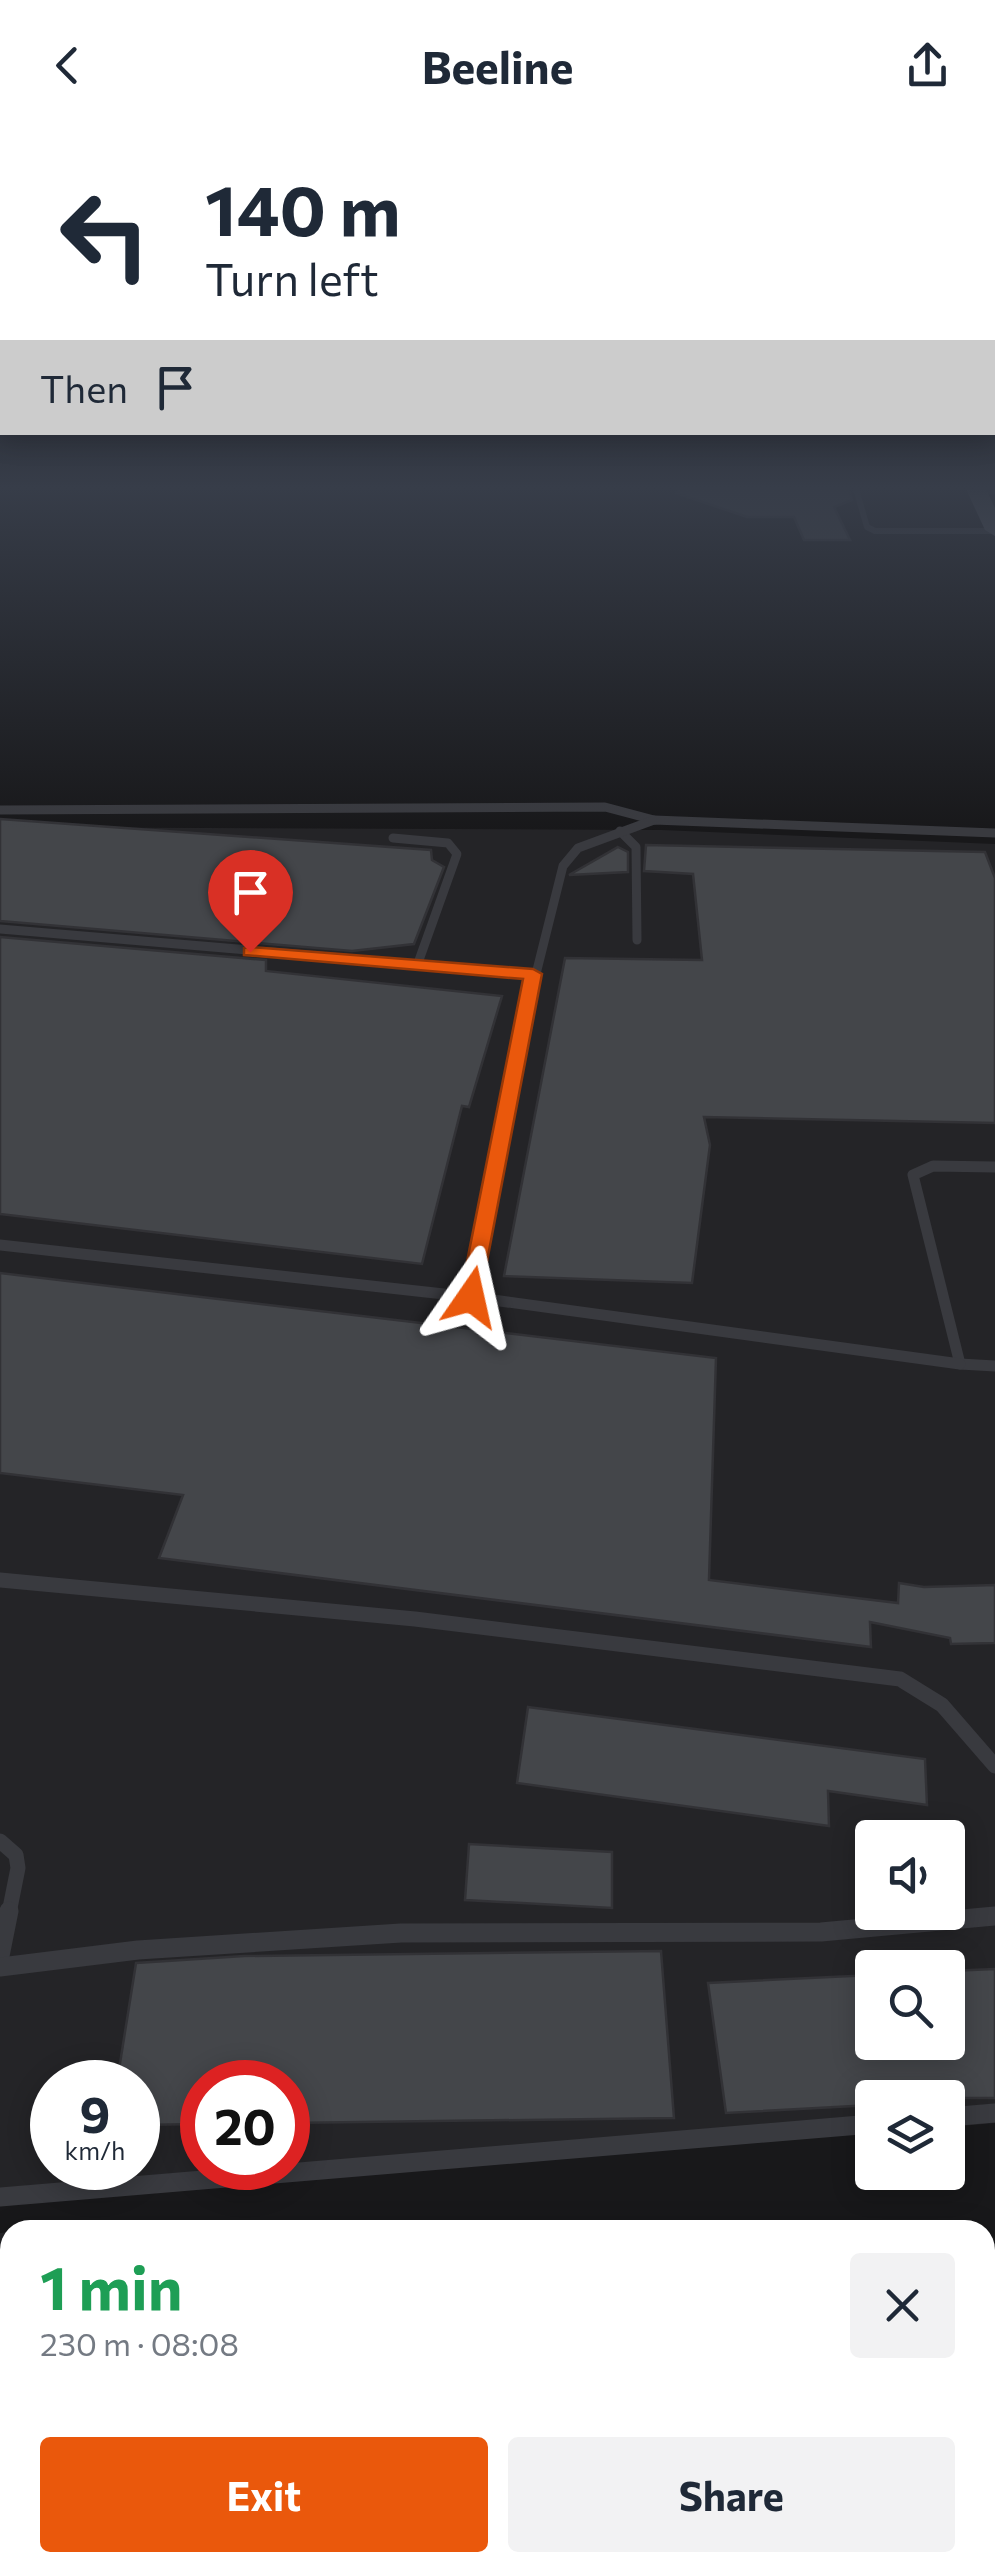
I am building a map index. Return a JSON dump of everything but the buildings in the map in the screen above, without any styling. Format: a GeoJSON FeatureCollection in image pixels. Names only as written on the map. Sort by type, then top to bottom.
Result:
{"type":"FeatureCollection","features":[{"type":"Feature","properties":{"kind":"lane"},"geometry":{"type":"LineString","coordinates":[[0,810],[605,807],[654,820],[995,833]]}},
{"type":"Feature","properties":{"kind":"lane"},"geometry":{"type":"LineString","coordinates":[[471,1297],[533,974],[567,859],[578,848],[654,820]]}},
{"type":"Feature","properties":{"kind":"lane"},"geometry":{"type":"LineString","coordinates":[[620,831],[632,838],[636,848],[637,940]]}},
{"type":"Feature","properties":{"kind":"lane"},"geometry":{"type":"LineString","coordinates":[[393,838],[448,843],[458,854],[418,963]]}},
{"type":"Feature","properties":{"kind":"lane"},"geometry":{"type":"LineString","coordinates":[[0,930],[533,974]]}},
{"type":"Feature","properties":{"kind":"lane"},"geometry":{"type":"LineString","coordinates":[[960,1364],[914,1176],[933,1166],[995,1167]]}},
{"type":"Feature","properties":{"kind":"lane"},"geometry":{"type":"LineString","coordinates":[[0,1245],[471,1297],[995,1366]]}},
{"type":"Feature","properties":{"kind":"lane"},"geometry":{"type":"LineString","coordinates":[[0,1580],[221,1598],[642,1644],[900,1679],[925,1689],[946,1706],[995,1766]]}},
{"type":"Feature","properties":{"kind":"lane"},"geometry":{"type":"LineString","coordinates":[[0,1841],[16,1855],[18,1868],[0,1956]]}},
{"type":"Feature","properties":{"kind":"lane"},"geometry":{"type":"LineString","coordinates":[[0,1968],[138,1950],[401,1933],[821,1932],[995,1916]]}},
{"type":"Feature","properties":{"kind":"lane"},"geometry":{"type":"LineString","coordinates":[[965,2117],[995,2114]]}},
{"type":"Feature","properties":{"kind":"lane"},"geometry":{"type":"LineString","coordinates":[[0,2197],[855,2125]]}},
{"type":"Feature","properties":{"kind":"shaded area"},"geometry":{"type":"Polygon","coordinates":[[[0,827],[662,830],[995,844],[995,2123],[965,2126],[965,2080],[855,2080],[855,2134],[310,2178],[310,2060],[180,2060],[180,2189],[0,2203],[0,827]]]}},
{"type":"Feature","properties":{"kind":"route"},"geometry":{"type":"LineString","coordinates":[[250,952],[533,974],[471,1297]]}}]}
